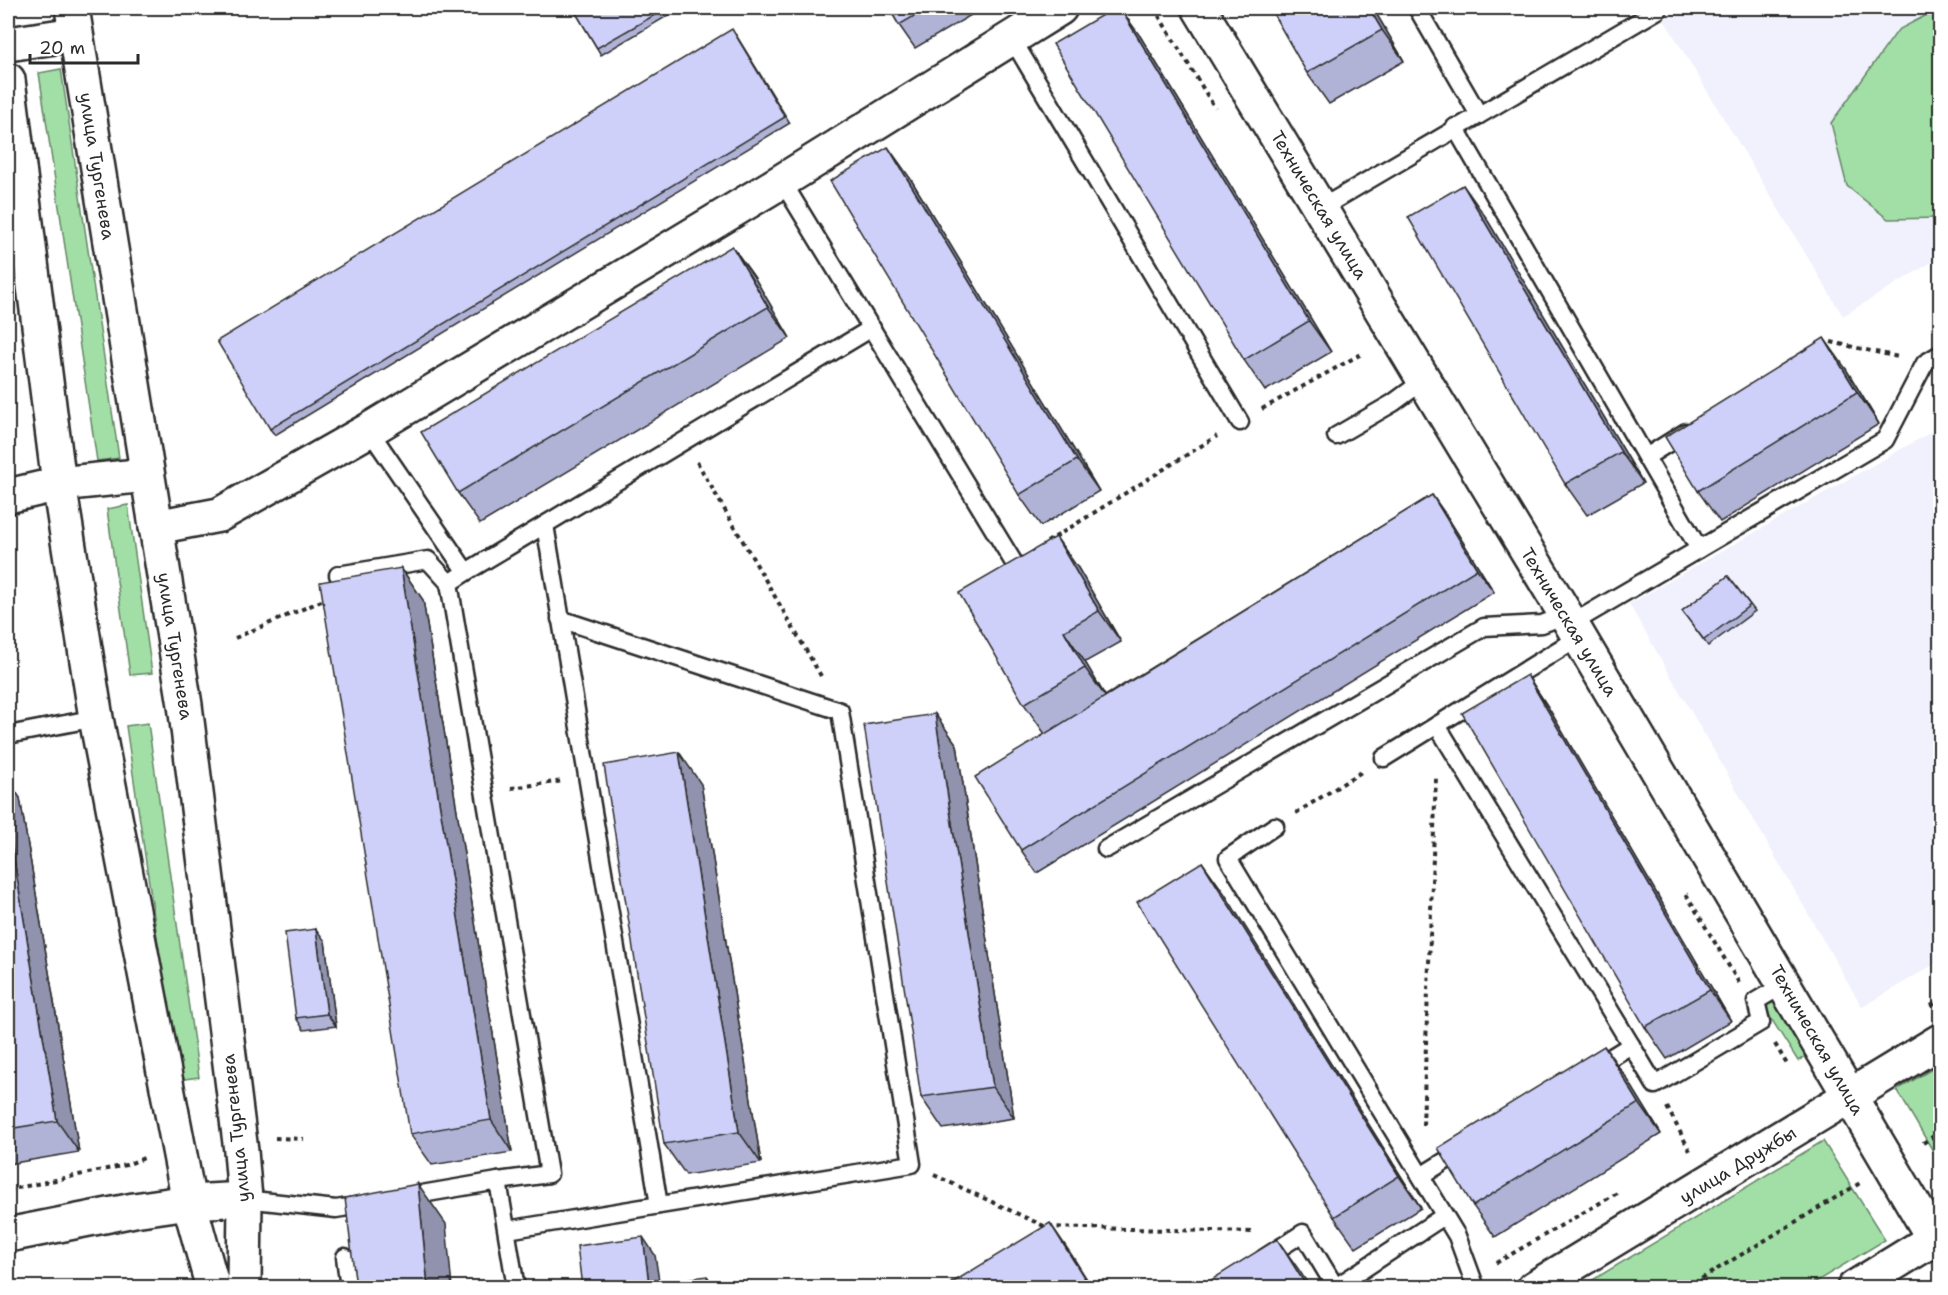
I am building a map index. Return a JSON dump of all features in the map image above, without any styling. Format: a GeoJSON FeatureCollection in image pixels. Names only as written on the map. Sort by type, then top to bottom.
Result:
{"type":"FeatureCollection","features":[{"type":"Feature","properties":{"kind":"main road"},"geometry":{"type":"LineString","coordinates":[[156,526],[219,515],[369,430],[782,181],[1060,8]]}},
{"type":"Feature","properties":{"kind":"main road","name":"Техническая улица"},"geometry":{"type":"LineString","coordinates":[[1199,8],[1572,625],[1850,1097],[1937,1237]]}},
{"type":"Feature","properties":{"kind":"main road"},"geometry":{"type":"LineString","coordinates":[[8,44],[73,21]]}},
{"type":"Feature","properties":{"kind":"main road","name":"улица Тургенева"},"geometry":{"type":"LineString","coordinates":[[73,21],[185,705],[242,1151],[245,1199],[244,1287]]}},
{"type":"Feature","properties":{"kind":"main road"},"geometry":{"type":"LineString","coordinates":[[8,80],[59,484],[96,718],[189,1202],[213,1287]]}},
{"type":"Feature","properties":{"kind":"main road"},"geometry":{"type":"LineString","coordinates":[[8,496],[59,484],[147,475]]}},
{"type":"Feature","properties":{"kind":"main road","name":"улица Дружбы"},"geometry":{"type":"LineString","coordinates":[[1534,1287],[1941,1041]]}},
{"type":"Feature","properties":{"kind":"main road"},"geometry":{"type":"LineString","coordinates":[[8,1235],[134,1210],[189,1202],[245,1199]]}},
{"type":"Feature","properties":{"kind":"main road"},"geometry":{"type":"LineString","coordinates":[[1854,1287],[1937,1237]]}},
{"type":"Feature","properties":{"kind":"lane"},"geometry":{"type":"LineString","coordinates":[[1417,8],[1479,114]]}},
{"type":"Feature","properties":{"kind":"lane"},"geometry":{"type":"LineString","coordinates":[[1322,208],[1455,127],[1658,10]]}},
{"type":"Feature","properties":{"kind":"lane"},"geometry":{"type":"LineString","coordinates":[[1011,37],[1240,422]]}},
{"type":"Feature","properties":{"kind":"lane"},"geometry":{"type":"LineString","coordinates":[[1455,127],[1699,549]]}},
{"type":"Feature","properties":{"kind":"lane"},"geometry":{"type":"LineString","coordinates":[[782,181],[1014,563]]}},
{"type":"Feature","properties":{"kind":"lane"},"geometry":{"type":"LineString","coordinates":[[449,583],[872,328]]}},
{"type":"Feature","properties":{"kind":"lane"},"geometry":{"type":"LineString","coordinates":[[1384,758],[1437,725],[1572,625],[1885,440],[1925,363],[1941,354]]}},
{"type":"Feature","properties":{"kind":"lane"},"geometry":{"type":"LineString","coordinates":[[1336,436],[1423,381]]}},
{"type":"Feature","properties":{"kind":"lane"},"geometry":{"type":"LineString","coordinates":[[1646,457],[1705,421]]}},
{"type":"Feature","properties":{"kind":"lane"},"geometry":{"type":"LineString","coordinates":[[369,430],[466,572]]}},
{"type":"Feature","properties":{"kind":"lane"},"geometry":{"type":"LineString","coordinates":[[545,525],[658,1206]]}},
{"type":"Feature","properties":{"kind":"lane"},"geometry":{"type":"LineString","coordinates":[[245,1199],[336,1209],[549,1174],[449,583],[428,560],[338,575]]}},
{"type":"Feature","properties":{"kind":"lane"},"geometry":{"type":"LineString","coordinates":[[507,1230],[912,1164],[840,711],[560,619]]}},
{"type":"Feature","properties":{"kind":"lane"},"geometry":{"type":"LineString","coordinates":[[1106,849],[1484,627],[1572,625]]}},
{"type":"Feature","properties":{"kind":"lane"},"geometry":{"type":"LineString","coordinates":[[8,735],[96,718]]}},
{"type":"Feature","properties":{"kind":"lane"},"geometry":{"type":"LineString","coordinates":[[1437,725],[1655,1085],[1761,1022],[1756,1001],[1785,984]]}},
{"type":"Feature","properties":{"kind":"lane"},"geometry":{"type":"LineString","coordinates":[[1275,826],[1228,858],[1457,1236],[1476,1287]]}},
{"type":"Feature","properties":{"kind":"lane"},"geometry":{"type":"LineString","coordinates":[[1581,1076],[1631,1045]]}},
{"type":"Feature","properties":{"kind":"lane"},"geometry":{"type":"LineString","coordinates":[[1421,1176],[1481,1139]]}},
{"type":"Feature","properties":{"kind":"lane"},"geometry":{"type":"LineString","coordinates":[[498,1181],[516,1287]]}},
{"type":"Feature","properties":{"kind":"lane"},"geometry":{"type":"LineString","coordinates":[[1246,1269],[1303,1233],[1336,1287],[1444,1216]]}},
{"type":"Feature","properties":{"kind":"lane"},"geometry":{"type":"LineString","coordinates":[[345,1257],[350,1287]]}},
{"type":"Feature","properties":{"kind":"path"},"geometry":{"type":"LineString","coordinates":[[1831,342],[1925,363]]}},
{"type":"Feature","properties":{"kind":"path"},"geometry":{"type":"LineString","coordinates":[[1014,563],[1240,422],[1364,353]]}},
{"type":"Feature","properties":{"kind":"path"},"geometry":{"type":"LineString","coordinates":[[685,440],[840,711]]}},
{"type":"Feature","properties":{"kind":"path"},"geometry":{"type":"LineString","coordinates":[[235,638],[339,594],[338,575]]}},
{"type":"Feature","properties":{"kind":"path"},"geometry":{"type":"LineString","coordinates":[[1421,1176],[1437,725]]}},
{"type":"Feature","properties":{"kind":"path"},"geometry":{"type":"LineString","coordinates":[[1275,826],[1384,758]]}},
{"type":"Feature","properties":{"kind":"path"},"geometry":{"type":"LineString","coordinates":[[486,792],[587,777]]}},
{"type":"Feature","properties":{"kind":"path"},"geometry":{"type":"LineString","coordinates":[[1655,1085],[1690,1151]]}},
{"type":"Feature","properties":{"kind":"path"},"geometry":{"type":"LineString","coordinates":[[1923,1143],[1941,1132]]}},
{"type":"Feature","properties":{"kind":"path"},"geometry":{"type":"LineString","coordinates":[[912,1164],[1046,1227],[1303,1233]]}},
{"type":"Feature","properties":{"kind":"path"},"geometry":{"type":"LineString","coordinates":[[1686,1287],[1860,1183]]}},
{"type":"Feature","properties":{"kind":"path"},"geometry":{"type":"LineString","coordinates":[[120,1287],[142,1283]]}},
{"type":"Feature","properties":{"kind":"path"},"geometry":{"type":"LineString","coordinates":[[1936,1287],[1941,1285]]}},
{"type":"Feature","properties":{"kind":"shaded area"},"geometry":{"type":"Polygon","coordinates":[[[1657,8],[1940,8],[1940,257],[1843,316],[1657,8]]]}},
{"type":"Feature","properties":{"kind":"shaded area"},"geometry":{"type":"Polygon","coordinates":[[[1940,427],[1940,961],[1862,1007],[1629,604],[1940,427]]]}},
{"type":"Feature","properties":{"kind":"green space"},"geometry":{"type":"Polygon","coordinates":[[[1940,8],[1940,218],[1888,219],[1847,186],[1831,123],[1898,30],[1940,8]]]}},
{"type":"Feature","properties":{"kind":"green space"},"geometry":{"type":"Polygon","coordinates":[[[61,69],[119,458],[97,461],[39,73],[61,69]]]}},
{"type":"Feature","properties":{"kind":"green space"},"geometry":{"type":"Polygon","coordinates":[[[128,505],[152,673],[130,675],[107,509],[128,505]]]}},
{"type":"Feature","properties":{"kind":"green space"},"geometry":{"type":"Polygon","coordinates":[[[148,723],[199,1077],[178,1080],[126,726],[148,723]]]}},
{"type":"Feature","properties":{"kind":"green space"},"geometry":{"type":"Polygon","coordinates":[[[1776,1002],[1811,1053],[1798,1061],[1765,1009],[1767,1004],[1776,1002]]]}},
{"type":"Feature","properties":{"kind":"green space"},"geometry":{"type":"Polygon","coordinates":[[[1940,1064],[1940,1163],[1897,1090],[1940,1064]]]}},
{"type":"Feature","properties":{"kind":"green space"},"geometry":{"type":"Polygon","coordinates":[[[1823,1141],[1885,1240],[1807,1287],[1581,1287],[1823,1141]]]}},
{"type":"Feature","properties":{"kind":"building"},"geometry":{"type":"Polygon","coordinates":[[[573,8],[667,8],[597,48],[573,8]]]}},
{"type":"Feature","properties":{"kind":"building"},"geometry":{"type":"Polygon","coordinates":[[[889,8],[928,8],[899,25],[889,8]]]}},
{"type":"Feature","properties":{"kind":"building"},"geometry":{"type":"Polygon","coordinates":[[[1114,8],[1120,8],[1309,321],[1244,360],[1053,44],[1114,8]]]}},
{"type":"Feature","properties":{"kind":"building"},"geometry":{"type":"Polygon","coordinates":[[[1270,8],[1369,8],[1382,30],[1307,73],[1270,8]]]}},
{"type":"Feature","properties":{"kind":"building"},"geometry":{"type":"Polygon","coordinates":[[[732,29],[785,117],[270,429],[217,341],[732,29]]]}},
{"type":"Feature","properties":{"kind":"building"},"geometry":{"type":"Polygon","coordinates":[[[888,147],[1077,460],[1019,495],[830,181],[888,147]]]}},
{"type":"Feature","properties":{"kind":"building"},"geometry":{"type":"Polygon","coordinates":[[[1463,185],[1621,452],[1565,484],[1408,217],[1463,185]]]}},
{"type":"Feature","properties":{"kind":"building"},"geometry":{"type":"Polygon","coordinates":[[[732,246],[768,307],[458,493],[421,432],[732,246]]]}},
{"type":"Feature","properties":{"kind":"building"},"geometry":{"type":"Polygon","coordinates":[[[1824,338],[1857,392],[1698,491],[1665,437],[1824,338]]]}},
{"type":"Feature","properties":{"kind":"building"},"geometry":{"type":"Polygon","coordinates":[[[1432,495],[1477,569],[1021,850],[975,777],[1432,495]]]}},
{"type":"Feature","properties":{"kind":"building"},"geometry":{"type":"Polygon","coordinates":[[[1056,537],[1099,611],[1064,631],[1085,668],[1024,704],[959,593],[1056,537]]]}},
{"type":"Feature","properties":{"kind":"building"},"geometry":{"type":"Polygon","coordinates":[[[401,568],[491,1120],[410,1134],[320,582],[401,568]]]}},
{"type":"Feature","properties":{"kind":"building"},"geometry":{"type":"Polygon","coordinates":[[[1728,576],[1750,605],[1704,640],[1682,611],[1728,576]]]}},
{"type":"Feature","properties":{"kind":"building"},"geometry":{"type":"Polygon","coordinates":[[[1527,675],[1710,990],[1645,1027],[1462,713],[1527,675]]]}},
{"type":"Feature","properties":{"kind":"building"},"geometry":{"type":"Polygon","coordinates":[[[935,714],[993,1087],[921,1097],[864,725],[935,714]]]}},
{"type":"Feature","properties":{"kind":"building"},"geometry":{"type":"Polygon","coordinates":[[[679,752],[739,1132],[664,1144],[604,765],[679,752]]]}},
{"type":"Feature","properties":{"kind":"building"},"geometry":{"type":"Polygon","coordinates":[[[8,823],[57,1121],[8,1129],[8,823]]]}},
{"type":"Feature","properties":{"kind":"building"},"geometry":{"type":"Polygon","coordinates":[[[1202,862],[1399,1176],[1334,1217],[1137,902],[1202,862]]]}},
{"type":"Feature","properties":{"kind":"building"},"geometry":{"type":"Polygon","coordinates":[[[316,929],[327,1014],[296,1018],[285,933],[316,929]]]}},
{"type":"Feature","properties":{"kind":"building"},"geometry":{"type":"Polygon","coordinates":[[[1604,1046],[1639,1103],[1473,1206],[1438,1148],[1604,1046]]]}},
{"type":"Feature","properties":{"kind":"building"},"geometry":{"type":"Polygon","coordinates":[[[418,1184],[428,1287],[356,1287],[345,1198],[418,1184]]]}},
{"type":"Feature","properties":{"kind":"building"},"geometry":{"type":"Polygon","coordinates":[[[1050,1223],[1090,1287],[945,1287],[1050,1223]]]}},
{"type":"Feature","properties":{"kind":"building"},"geometry":{"type":"Polygon","coordinates":[[[643,1237],[649,1284],[707,1276],[709,1287],[582,1287],[577,1246],[643,1237]]]}},
{"type":"Feature","properties":{"kind":"building"},"geometry":{"type":"Polygon","coordinates":[[[1277,1239],[1307,1287],[1200,1287],[1277,1239]]]}}]}
